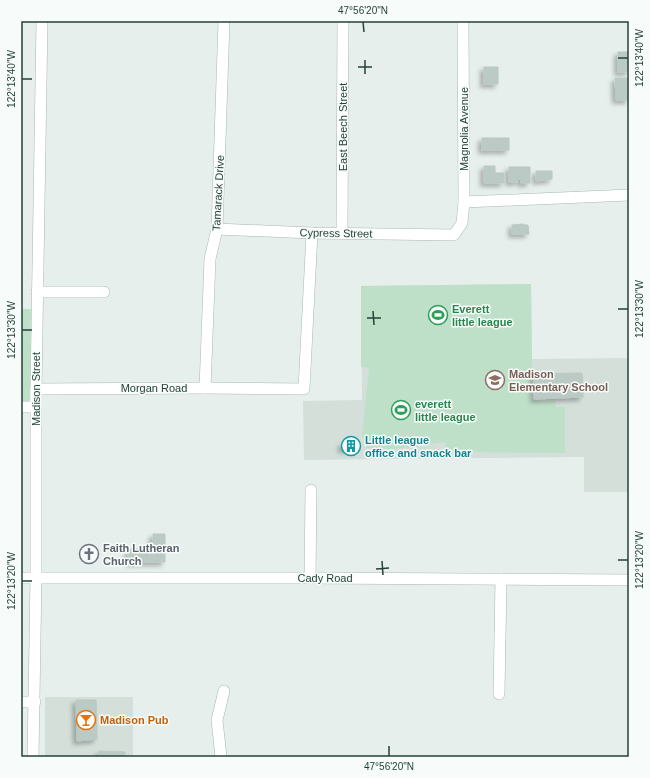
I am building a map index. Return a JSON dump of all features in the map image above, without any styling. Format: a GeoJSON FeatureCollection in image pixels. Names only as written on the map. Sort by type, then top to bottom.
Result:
{"type":"FeatureCollection","features":[{"type":"Feature","properties":{"kind":"street","name":"Madison Street"},"geometry":{"type":"LineString","coordinates":[[34,757],[36,389],[42,21]]}},
{"type":"Feature","properties":{"kind":"street","name":"Tamarack Drive"},"geometry":{"type":"LineString","coordinates":[[206,388],[210,259],[217,229],[224,21]]}},
{"type":"Feature","properties":{"kind":"street","name":"East Beech Street"},"geometry":{"type":"LineString","coordinates":[[342,233],[343,21]]}},
{"type":"Feature","properties":{"kind":"street","name":"Magnolia Avenue"},"geometry":{"type":"LineString","coordinates":[[454,235],[462,223],[464,202],[463,21]]}},
{"type":"Feature","properties":{"kind":"street"},"geometry":{"type":"LineString","coordinates":[[464,202],[629,195]]}},
{"type":"Feature","properties":{"kind":"street","name":"Cypress Street"},"geometry":{"type":"LineString","coordinates":[[217,229],[312,233],[454,235]]}},
{"type":"Feature","properties":{"kind":"street","name":"Morgan Road"},"geometry":{"type":"LineString","coordinates":[[36,389],[304,389],[312,233]]}},
{"type":"Feature","properties":{"kind":"street"},"geometry":{"type":"LineString","coordinates":[[38,292],[104,292]]}},
{"type":"Feature","properties":{"kind":"street"},"geometry":{"type":"LineString","coordinates":[[21,407],[36,407],[36,389]]}},
{"type":"Feature","properties":{"kind":"street"},"geometry":{"type":"LineString","coordinates":[[310,578],[311,490]]}},
{"type":"Feature","properties":{"kind":"street","name":"Cady Road"},"geometry":{"type":"LineString","coordinates":[[21,578],[629,580]]}},
{"type":"Feature","properties":{"kind":"street"},"geometry":{"type":"LineString","coordinates":[[499,694],[501,579]]}},
{"type":"Feature","properties":{"kind":"street"},"geometry":{"type":"LineString","coordinates":[[221,757],[217,720],[224,691]]}},
{"type":"Feature","properties":{"kind":"street"},"geometry":{"type":"LineString","coordinates":[[21,702],[35,702]]}},
{"type":"Feature","properties":{"kind":"shaded area","name":"Madison Elementary School"},"geometry":{"type":"Polygon","coordinates":[[[531,284],[532,359],[629,358],[629,492],[584,492],[584,457],[304,460],[303,401],[362,400],[361,286],[531,284]]]}},
{"type":"Feature","properties":{"kind":"shaded area"},"geometry":{"type":"Polygon","coordinates":[[[45,697],[133,697],[133,757],[45,757],[45,697]]]}},
{"type":"Feature","properties":{"kind":"green space","name":"Madison Elementary School"},"geometry":{"type":"Polygon","coordinates":[[[531,284],[532,360],[530,402],[534,399],[543,402],[555,401],[556,407],[565,407],[565,453],[447,452],[445,442],[396,449],[367,448],[362,435],[369,368],[361,367],[361,286],[531,284]]]}},
{"type":"Feature","properties":{"kind":"green space"},"geometry":{"type":"Polygon","coordinates":[[[21,309],[31,309],[30,399],[29,402],[21,404],[21,309]]]}},
{"type":"Feature","properties":{"kind":"building"},"geometry":{"type":"Polygon","coordinates":[[[618,52],[629,52],[629,72],[618,72],[618,52]]]}},
{"type":"Feature","properties":{"kind":"building"},"geometry":{"type":"Polygon","coordinates":[[[484,67],[498,67],[498,84],[484,84],[484,67]]]}},
{"type":"Feature","properties":{"kind":"building"},"geometry":{"type":"Polygon","coordinates":[[[615,78],[628,78],[629,100],[616,100],[615,78]]]}},
{"type":"Feature","properties":{"kind":"building"},"geometry":{"type":"Polygon","coordinates":[[[482,138],[509,138],[509,150],[482,150],[482,138]]]}},
{"type":"Feature","properties":{"kind":"building"},"geometry":{"type":"Polygon","coordinates":[[[484,166],[495,166],[495,173],[504,173],[504,183],[484,183],[484,166]]]}},
{"type":"Feature","properties":{"kind":"building"},"geometry":{"type":"Polygon","coordinates":[[[509,167],[530,167],[530,183],[521,183],[521,179],[517,179],[518,182],[509,182],[509,167]]]}},
{"type":"Feature","properties":{"kind":"building"},"geometry":{"type":"Polygon","coordinates":[[[536,171],[552,171],[552,179],[536,181],[536,171]]]}},
{"type":"Feature","properties":{"kind":"building"},"geometry":{"type":"Polygon","coordinates":[[[512,225],[528,225],[529,234],[512,234],[512,225]]]}},
{"type":"Feature","properties":{"kind":"building"},"geometry":{"type":"Polygon","coordinates":[[[582,373],[583,397],[534,399],[534,374],[582,373]]]}},
{"type":"Feature","properties":{"kind":"building","name":"Little league office and snack bar"},"geometry":{"type":"Polygon","coordinates":[[[342,443],[359,443],[359,449],[342,449],[342,443]]]}},
{"type":"Feature","properties":{"kind":"building"},"geometry":{"type":"Polygon","coordinates":[[[153,534],[165,534],[165,562],[130,562],[128,552],[130,552],[130,549],[151,549],[153,534]]]}},
{"type":"Feature","properties":{"kind":"building","name":"Madison Pub"},"geometry":{"type":"Polygon","coordinates":[[[76,700],[96,700],[97,739],[77,741],[76,700]]]}},
{"type":"Feature","properties":{"kind":"building"},"geometry":{"type":"Polygon","coordinates":[[[99,751],[125,752],[125,757],[99,757],[99,751]]]}},
{"type":"Feature","properties":{"kind":"place","name":"Everett little league"},"geometry":{"type":"Point","coordinates":[438,315]}},
{"type":"Feature","properties":{"kind":"place","name":"Madison Elementary School"},"geometry":{"type":"Point","coordinates":[495,380]}},
{"type":"Feature","properties":{"kind":"place","name":"everett little league"},"geometry":{"type":"Point","coordinates":[401,410]}},
{"type":"Feature","properties":{"kind":"place","name":"Little league office and snack bar"},"geometry":{"type":"Point","coordinates":[351,446]}},
{"type":"Feature","properties":{"kind":"place","name":"Faith Lutheran Church"},"geometry":{"type":"Point","coordinates":[89,554]}},
{"type":"Feature","properties":{"kind":"place","name":"Madison Pub"},"geometry":{"type":"Point","coordinates":[86,720]}}]}
